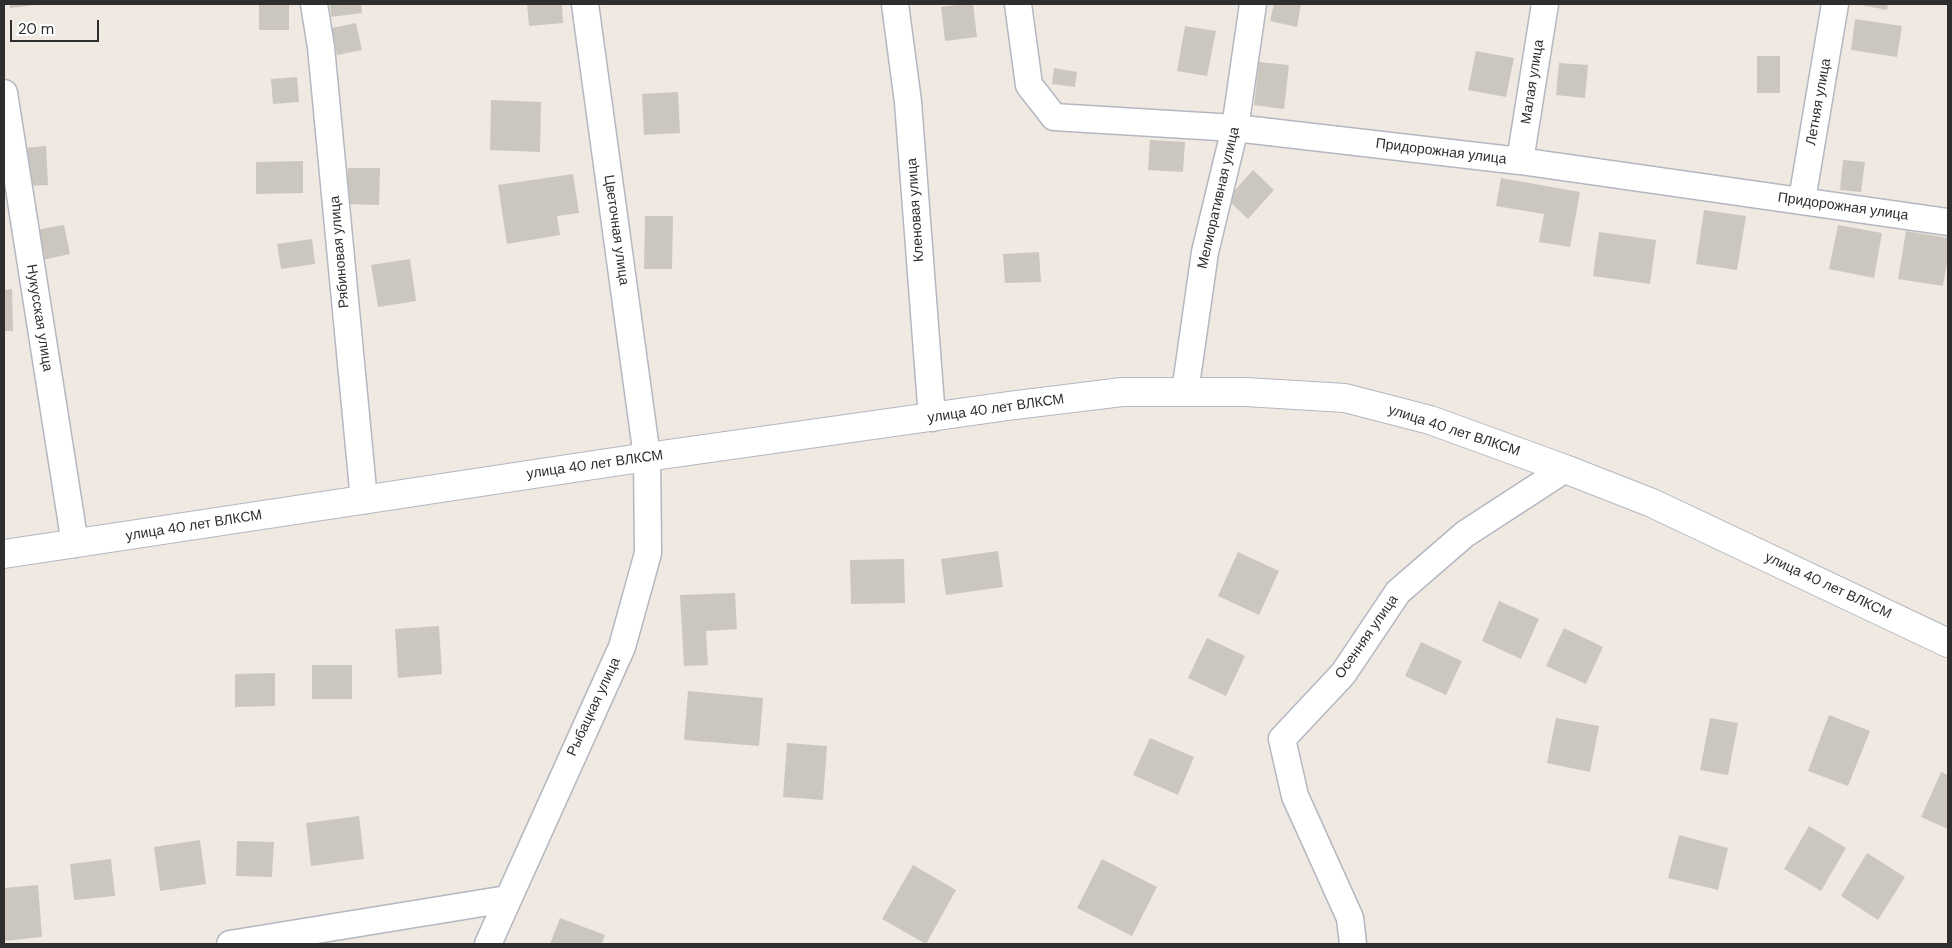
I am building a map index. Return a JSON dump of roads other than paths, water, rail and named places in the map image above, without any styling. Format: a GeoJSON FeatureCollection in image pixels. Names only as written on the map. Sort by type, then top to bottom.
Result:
{"type":"FeatureCollection","features":[{"type":"Feature","properties":{"kind":"street","name":"Рябиновая улица"},"geometry":{"type":"LineString","coordinates":[[314,4],[322,57],[364,500]]}},
{"type":"Feature","properties":{"kind":"street","name":"Цветочная улица"},"geometry":{"type":"LineString","coordinates":[[585,4],[647,457]]}},
{"type":"Feature","properties":{"kind":"street","name":"Кленовая улица"},"geometry":{"type":"LineString","coordinates":[[895,4],[908,102],[932,418]]}},
{"type":"Feature","properties":{"kind":"street","name":"Придорожная улица"},"geometry":{"type":"LineString","coordinates":[[1018,4],[1029,85],[1054,116],[1235,128],[1520,161],[1948,222]]}},
{"type":"Feature","properties":{"kind":"street","name":"Мелиоративная улица"},"geometry":{"type":"LineString","coordinates":[[1184,392],[1205,252],[1235,128],[1253,4]]}},
{"type":"Feature","properties":{"kind":"street","name":"Малая улица"},"geometry":{"type":"LineString","coordinates":[[1520,161],[1545,4]]}},
{"type":"Feature","properties":{"kind":"street","name":"Летняя улица"},"geometry":{"type":"LineString","coordinates":[[1802,200],[1835,4]]}},
{"type":"Feature","properties":{"kind":"street","name":"Нукусская улица"},"geometry":{"type":"LineString","coordinates":[[4,93],[75,544]]}},
{"type":"Feature","properties":{"kind":"street","name":"улица 40 лет ВЛКСМ"},"geometry":{"type":"LineString","coordinates":[[4,554],[647,457],[1122,392],[1246,392],[1345,398],[1430,420],[1652,503],[1948,643]]}},
{"type":"Feature","properties":{"kind":"street","name":"Рыбацкая улица"},"geometry":{"type":"LineString","coordinates":[[488,944],[622,647],[648,553],[647,457]]}},
{"type":"Feature","properties":{"kind":"street","name":"Осенняя улица"},"geometry":{"type":"LineString","coordinates":[[1353,944],[1350,918],[1295,796],[1282,739],[1343,674],[1398,592],[1465,534],[1565,469]]}},
{"type":"Feature","properties":{"kind":"street"},"geometry":{"type":"LineString","coordinates":[[230,944],[507,899]]}}]}
